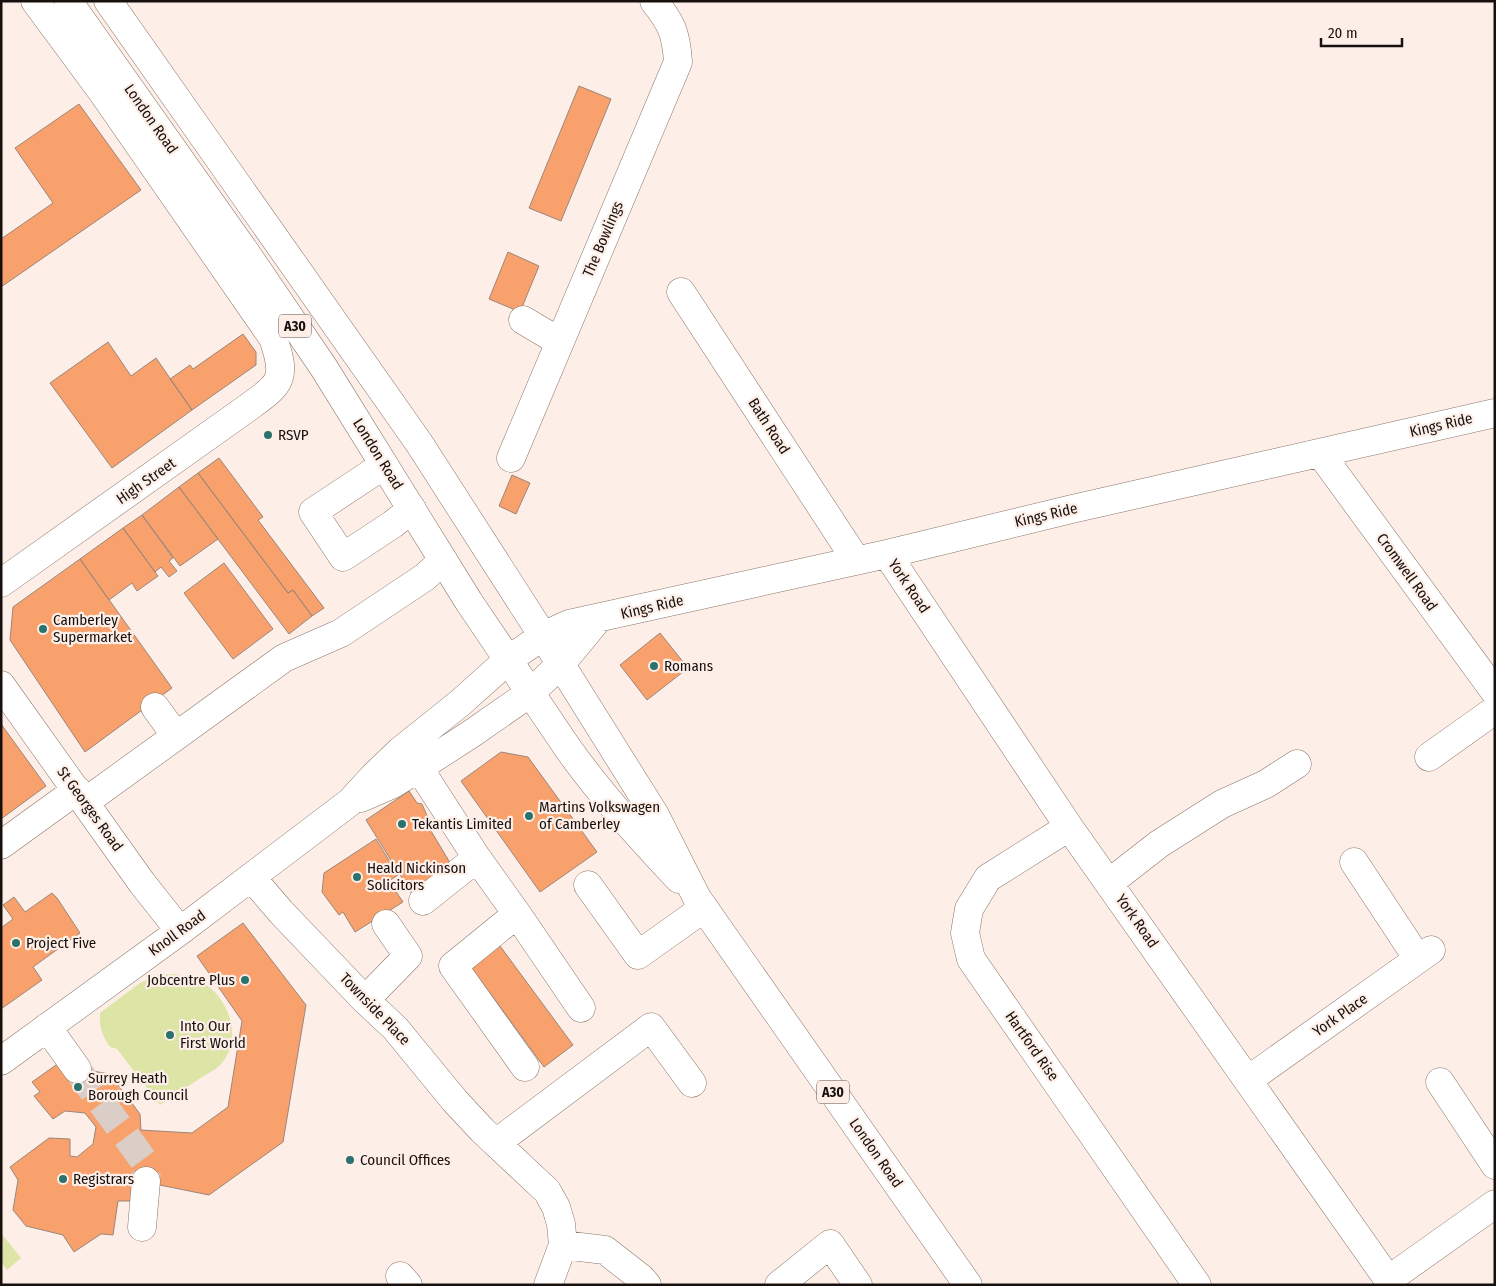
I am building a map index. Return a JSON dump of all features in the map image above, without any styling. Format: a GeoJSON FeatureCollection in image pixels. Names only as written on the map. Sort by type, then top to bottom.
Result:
{"type":"FeatureCollection","features":[{"type":"Feature","properties":{"kind":"street","name":"London Road"},"geometry":{"type":"LineString","coordinates":[[35,1],[109,101],[273,338],[280,360],[281,371]]}},
{"type":"Feature","properties":{"kind":"street","name":"London Road"},"geometry":{"type":"LineString","coordinates":[[68,1],[246,253],[324,368],[443,560],[530,693],[582,768],[635,834],[701,903]]}},
{"type":"Feature","properties":{"kind":"street","name":"London Road"},"geometry":{"type":"LineString","coordinates":[[108,1],[419,444],[656,815],[701,903],[968,1285]]}},
{"type":"Feature","properties":{"kind":"street","name":"The Bowlings"},"geometry":{"type":"LineString","coordinates":[[511,458],[678,62],[676,39],[661,10]]}},
{"type":"Feature","properties":{"kind":"street","name":"Bath Road"},"geometry":{"type":"LineString","coordinates":[[681,292],[856,560]]}},
{"type":"Feature","properties":{"kind":"street"},"geometry":{"type":"LineString","coordinates":[[524,320],[560,342]]}},
{"type":"Feature","properties":{"kind":"street","name":"High Street"},"geometry":{"type":"LineString","coordinates":[[1,583],[274,388],[281,371]]}},
{"type":"Feature","properties":{"kind":"street","name":"Kings Ride"},"geometry":{"type":"LineString","coordinates":[[508,660],[543,636],[569,624],[887,554],[1081,507],[1495,413]]}},
{"type":"Feature","properties":{"kind":"street","name":"Cromwell Road"},"geometry":{"type":"LineString","coordinates":[[1320,453],[1495,692]]}},
{"type":"Feature","properties":{"kind":"street"},"geometry":{"type":"LineString","coordinates":[[384,465],[313,512],[342,557],[393,524],[412,509]]}},
{"type":"Feature","properties":{"kind":"street","name":"York Road"},"geometry":{"type":"LineString","coordinates":[[887,554],[1069,827],[1390,1282]]}},
{"type":"Feature","properties":{"kind":"street"},"geometry":{"type":"LineString","coordinates":[[1,845],[176,736],[284,658],[342,633],[425,577],[443,560]]}},
{"type":"Feature","properties":{"kind":"street"},"geometry":{"type":"LineString","coordinates":[[560,665],[598,619]]}},
{"type":"Feature","properties":{"kind":"street","name":"Knoll Road"},"geometry":{"type":"LineString","coordinates":[[409,760],[460,703],[508,660]]}},
{"type":"Feature","properties":{"kind":"street","name":"Knoll Road"},"geometry":{"type":"LineString","coordinates":[[1,1061],[180,931],[350,802],[374,776],[471,734],[530,693],[560,665]]}},
{"type":"Feature","properties":{"kind":"street","name":"St Georges Road"},"geometry":{"type":"LineString","coordinates":[[1,685],[142,883],[180,931]]}},
{"type":"Feature","properties":{"kind":"street"},"geometry":{"type":"LineString","coordinates":[[155,706],[176,736]]}},
{"type":"Feature","properties":{"kind":"street"},"geometry":{"type":"LineString","coordinates":[[1429,757],[1495,710]]}},
{"type":"Feature","properties":{"kind":"street"},"geometry":{"type":"LineString","coordinates":[[409,760],[426,779],[477,858],[581,1008]]}},
{"type":"Feature","properties":{"kind":"street"},"geometry":{"type":"LineString","coordinates":[[1109,882],[1159,844],[1222,804],[1266,784],[1297,764]]}},
{"type":"Feature","properties":{"kind":"street","name":"Hartford Rise"},"geometry":{"type":"LineString","coordinates":[[1069,827],[988,878],[968,909],[965,933],[971,959],[1198,1285]]}},
{"type":"Feature","properties":{"kind":"street"},"geometry":{"type":"LineString","coordinates":[[423,901],[477,858]]}},
{"type":"Feature","properties":{"kind":"street","name":"York Place"},"geometry":{"type":"LineString","coordinates":[[1248,1080],[1425,955],[1354,862]]}},
{"type":"Feature","properties":{"kind":"street","name":"Townside Place"},"geometry":{"type":"LineString","coordinates":[[251,877],[281,912],[365,1000],[395,1028],[455,1101],[547,1191],[556,1207],[561,1224],[563,1245],[548,1285]]}},
{"type":"Feature","properties":{"kind":"street"},"geometry":{"type":"LineString","coordinates":[[588,885],[638,955],[701,903]]}},
{"type":"Feature","properties":{"kind":"street"},"geometry":{"type":"LineString","coordinates":[[517,914],[453,966],[525,1067]]}},
{"type":"Feature","properties":{"kind":"street"},"geometry":{"type":"LineString","coordinates":[[365,1000],[408,956],[386,924]]}},
{"type":"Feature","properties":{"kind":"street"},"geometry":{"type":"LineString","coordinates":[[47,1027],[77,1069]]}},
{"type":"Feature","properties":{"kind":"street"},"geometry":{"type":"LineString","coordinates":[[496,1143],[651,1027],[692,1083]]}},
{"type":"Feature","properties":{"kind":"street"},"geometry":{"type":"LineString","coordinates":[[1440,1082],[1495,1165]]}},
{"type":"Feature","properties":{"kind":"street"},"geometry":{"type":"LineString","coordinates":[[142,1227],[146,1181]]}},
{"type":"Feature","properties":{"kind":"street"},"geometry":{"type":"LineString","coordinates":[[1390,1282],[1495,1204]]}},
{"type":"Feature","properties":{"kind":"street"},"geometry":{"type":"LineString","coordinates":[[779,1285],[830,1244],[858,1285]]}},
{"type":"Feature","properties":{"kind":"street"},"geometry":{"type":"LineString","coordinates":[[563,1245],[605,1250],[641,1278],[647,1285]]}},
{"type":"Feature","properties":{"kind":"green space"},"geometry":{"type":"Polygon","coordinates":[[[176,974],[208,986],[223,1003],[231,1023],[231,1045],[219,1066],[160,1105],[117,1049],[110,1047],[102,1031],[100,1013],[140,983],[159,975],[176,974]]]}},
{"type":"Feature","properties":{"kind":"green space"},"geometry":{"type":"Polygon","coordinates":[[[1,1233],[21,1258],[7,1270],[1,1262],[1,1233]]]}},
{"type":"Feature","properties":{"kind":"building"},"geometry":{"type":"Polygon","coordinates":[[[579,86],[611,99],[561,221],[529,208],[579,86]]]}},
{"type":"Feature","properties":{"kind":"building"},"geometry":{"type":"Polygon","coordinates":[[[79,104],[141,190],[1,287],[1,239],[53,203],[15,148],[79,104]]]}},
{"type":"Feature","properties":{"kind":"building"},"geometry":{"type":"Polygon","coordinates":[[[508,252],[539,266],[520,312],[489,299],[508,252]]]}},
{"type":"Feature","properties":{"kind":"building"},"geometry":{"type":"Polygon","coordinates":[[[243,334],[256,352],[256,365],[192,410],[170,379],[190,365],[193,369],[243,334]]]}},
{"type":"Feature","properties":{"kind":"building"},"geometry":{"type":"Polygon","coordinates":[[[108,342],[131,376],[156,358],[192,410],[112,468],[50,383],[108,342]]]}},
{"type":"Feature","properties":{"kind":"building"},"geometry":{"type":"Polygon","coordinates":[[[219,458],[263,517],[258,520],[324,608],[312,616],[293,590],[288,593],[198,473],[219,458]]]}},
{"type":"Feature","properties":{"kind":"building"},"geometry":{"type":"Polygon","coordinates":[[[198,473],[288,593],[293,590],[312,616],[289,634],[179,487],[198,473]]]}},
{"type":"Feature","properties":{"kind":"building"},"geometry":{"type":"Polygon","coordinates":[[[512,475],[530,483],[516,514],[499,506],[512,475]]]}},
{"type":"Feature","properties":{"kind":"building"},"geometry":{"type":"Polygon","coordinates":[[[179,487],[218,539],[180,566],[142,515],[179,487]]]}},
{"type":"Feature","properties":{"kind":"building"},"geometry":{"type":"Polygon","coordinates":[[[142,515],[173,558],[169,561],[177,571],[169,577],[161,567],[155,572],[123,528],[142,515]]]}},
{"type":"Feature","properties":{"kind":"building"},"geometry":{"type":"Polygon","coordinates":[[[123,528],[158,576],[137,591],[132,583],[109,600],[80,559],[123,528]]]}},
{"type":"Feature","properties":{"kind":"building"},"geometry":{"type":"Polygon","coordinates":[[[80,559],[172,688],[85,752],[10,640],[13,607],[80,559]]]}},
{"type":"Feature","properties":{"kind":"building"},"geometry":{"type":"Polygon","coordinates":[[[224,563],[273,629],[233,659],[184,593],[224,563]]]}},
{"type":"Feature","properties":{"kind":"building","name":"Romans"},"geometry":{"type":"Polygon","coordinates":[[[660,633],[688,668],[647,700],[620,665],[660,633]]]}},
{"type":"Feature","properties":{"kind":"building"},"geometry":{"type":"Polygon","coordinates":[[[1,724],[46,786],[1,819],[1,724]]]}},
{"type":"Feature","properties":{"kind":"building","name":"Martins Volkswagen of Camberley"},"geometry":{"type":"Polygon","coordinates":[[[501,752],[528,757],[597,852],[540,892],[461,781],[501,752]]]}},
{"type":"Feature","properties":{"kind":"building"},"geometry":{"type":"Polygon","coordinates":[[[409,791],[417,803],[422,804],[431,825],[428,826],[452,866],[412,894],[366,820],[409,791]]]}},
{"type":"Feature","properties":{"kind":"building"},"geometry":{"type":"Polygon","coordinates":[[[376,839],[398,875],[389,881],[403,902],[355,932],[343,912],[339,915],[322,892],[324,873],[376,839]]]}},
{"type":"Feature","properties":{"kind":"building"},"geometry":{"type":"Polygon","coordinates":[[[52,893],[80,933],[33,967],[42,980],[1,1009],[1,928],[13,919],[3,905],[14,897],[25,912],[52,893]]]}},
{"type":"Feature","properties":{"kind":"building","name":"Surrey Heath Borough Council"},"geometry":{"type":"Polygon","coordinates":[[[243,923],[306,1005],[283,1142],[209,1195],[135,1180],[130,1201],[118,1201],[113,1235],[101,1234],[74,1252],[63,1235],[26,1226],[13,1210],[18,1180],[10,1167],[49,1138],[70,1139],[70,1156],[77,1157],[93,1144],[96,1127],[85,1113],[65,1111],[53,1119],[34,1096],[40,1092],[32,1082],[56,1065],[110,1074],[140,1114],[141,1130],[192,1133],[228,1107],[242,1021],[197,956],[243,923]]]}},
{"type":"Feature","properties":{"kind":"building"},"geometry":{"type":"Polygon","coordinates":[[[500,946],[573,1045],[544,1067],[471,967],[500,946]]]}},
{"type":"Feature","properties":{"kind":"tunnel"},"geometry":{"type":"LineString","coordinates":[[77,1069],[147,1165],[146,1181]]}},
{"type":"Feature","properties":{"kind":"place","name":"RSVP"},"geometry":{"type":"Point","coordinates":[268,435]}},
{"type":"Feature","properties":{"kind":"place","name":"Camberley Supermarket"},"geometry":{"type":"Point","coordinates":[43,629]}},
{"type":"Feature","properties":{"kind":"place","name":"Romans"},"geometry":{"type":"Point","coordinates":[654,666]}},
{"type":"Feature","properties":{"kind":"place","name":"Martins Volkswagen of Camberley"},"geometry":{"type":"Point","coordinates":[529,816]}},
{"type":"Feature","properties":{"kind":"place","name":"Tekantis Limited"},"geometry":{"type":"Point","coordinates":[402,824]}},
{"type":"Feature","properties":{"kind":"place","name":"Heald Nickinson Solicitors"},"geometry":{"type":"Point","coordinates":[357,877]}},
{"type":"Feature","properties":{"kind":"place","name":"Project Five"},"geometry":{"type":"Point","coordinates":[16,943]}},
{"type":"Feature","properties":{"kind":"place","name":"Jobcentre Plus"},"geometry":{"type":"Point","coordinates":[245,980]}},
{"type":"Feature","properties":{"kind":"place","name":"Into Our First World"},"geometry":{"type":"Point","coordinates":[170,1035]}},
{"type":"Feature","properties":{"kind":"place","name":"Surrey Heath Borough Council"},"geometry":{"type":"Point","coordinates":[78,1087]}},
{"type":"Feature","properties":{"kind":"place","name":"Council Offices"},"geometry":{"type":"Point","coordinates":[350,1160]}},
{"type":"Feature","properties":{"kind":"place","name":"Registrars"},"geometry":{"type":"Point","coordinates":[63,1179]}}]}
